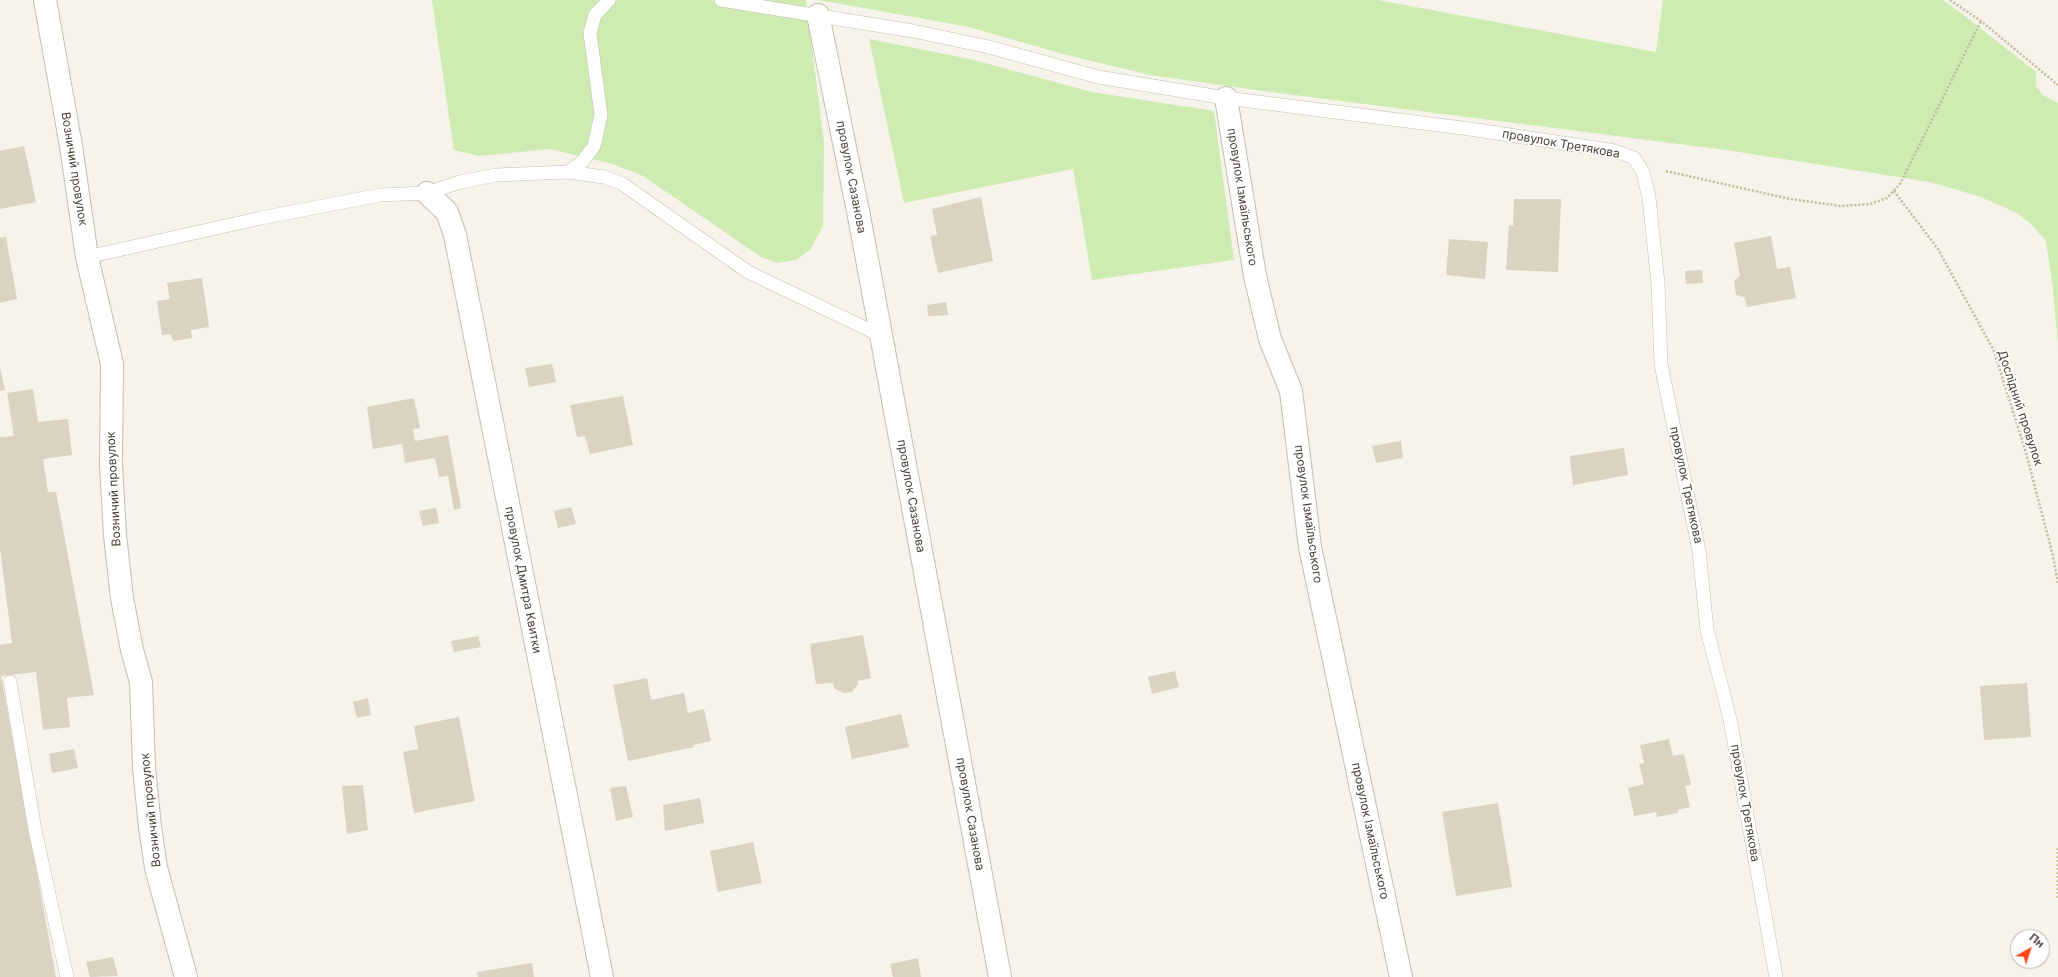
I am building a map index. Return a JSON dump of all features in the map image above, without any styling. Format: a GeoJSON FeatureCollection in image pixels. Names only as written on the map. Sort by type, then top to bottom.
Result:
{"type":"FeatureCollection","features":[{"type":"Feature","properties":{"kind":"street","name":"Возничий провулок"},"geometry":{"type":"LineString","coordinates":[[45,0],[71,146],[87,258],[112,364],[111,464],[115,535],[122,598],[140,682],[143,715],[144,768],[156,868],[186,977]]}},
{"type":"Feature","properties":{"kind":"street","name":"провулок Сазанова"},"geometry":{"type":"LineString","coordinates":[[818,15],[882,336],[1000,977]]}},
{"type":"Feature","properties":{"kind":"street","name":"провулок Ізмаїльського"},"geometry":{"type":"LineString","coordinates":[[1226,98],[1255,276],[1270,339],[1291,391],[1310,547],[1401,977]]}},
{"type":"Feature","properties":{"kind":"street","name":"провулок Дмитра Квитки"},"geometry":{"type":"LineString","coordinates":[[427,192],[447,212],[455,235],[602,977]]}},
{"type":"Feature","properties":{"kind":"lane"},"geometry":{"type":"LineString","coordinates":[[568,172],[582,162],[594,146],[601,115],[590,33],[595,15],[609,0]]}},
{"type":"Feature","properties":{"kind":"lane","name":"провулок Третякова"},"geometry":{"type":"LineString","coordinates":[[721,0],[913,31],[981,46],[1098,77],[1226,98],[1470,129],[1615,151],[1634,158],[1643,172],[1649,198],[1658,283],[1661,364],[1700,551],[1707,630],[1730,719],[1776,977]]}},
{"type":"Feature","properties":{"kind":"lane"},"geometry":{"type":"LineString","coordinates":[[87,258],[261,218],[380,195],[427,192],[460,182],[496,175],[568,172],[604,177],[622,183],[748,272],[882,336]]}},
{"type":"Feature","properties":{"kind":"lane"},"geometry":{"type":"LineString","coordinates":[[10,682],[35,830],[67,977]]}},
{"type":"Feature","properties":{"kind":"path"},"geometry":{"type":"LineString","coordinates":[[1950,0],[1981,21],[2058,85]]}},
{"type":"Feature","properties":{"kind":"path"},"geometry":{"type":"LineString","coordinates":[[1637,163],[1703,180],[1768,194],[1841,206],[1870,204],[1887,198],[1900,184],[1981,21]]}},
{"type":"Feature","properties":{"kind":"path","name":"Дослідний провулок"},"geometry":{"type":"LineString","coordinates":[[1894,191],[1938,249],[1994,351],[2026,453],[2052,552],[2058,583]]}},
{"type":"Feature","properties":{"kind":"path"},"geometry":{"type":"LineString","coordinates":[[2058,848],[2058,899]]}},
{"type":"Feature","properties":{"kind":"green space"},"geometry":{"type":"Polygon","coordinates":[[[432,0],[806,0],[824,143],[823,226],[810,250],[796,260],[777,263],[761,257],[643,176],[613,164],[550,149],[479,156],[454,150],[432,0]]]}},
{"type":"Feature","properties":{"kind":"green space"},"geometry":{"type":"Polygon","coordinates":[[[819,0],[1378,0],[1656,52],[1663,0],[1943,0],[2036,72],[2036,86],[2043,95],[2058,103],[2058,346],[2053,289],[2046,241],[2032,225],[2017,213],[1981,197],[1930,182],[1726,150],[1263,91],[1150,75],[1063,54],[969,27],[819,0]]]}},
{"type":"Feature","properties":{"kind":"green space"},"geometry":{"type":"Polygon","coordinates":[[[869,39],[970,59],[1092,92],[1214,111],[1234,260],[1092,280],[1073,169],[904,203],[869,39]]]}},
{"type":"Feature","properties":{"kind":"building"},"geometry":{"type":"Polygon","coordinates":[[[24,146],[36,202],[0,209],[0,151],[24,146]]]}},
{"type":"Feature","properties":{"kind":"building"},"geometry":{"type":"Polygon","coordinates":[[[981,197],[993,261],[938,273],[930,236],[937,235],[932,209],[981,197]]]}},
{"type":"Feature","properties":{"kind":"building"},"geometry":{"type":"Polygon","coordinates":[[[1514,199],[1561,199],[1558,272],[1506,270],[1509,225],[1513,226],[1514,199]]]}},
{"type":"Feature","properties":{"kind":"building"},"geometry":{"type":"Polygon","coordinates":[[[1771,236],[1777,269],[1790,267],[1796,298],[1747,307],[1744,297],[1736,295],[1734,281],[1740,276],[1734,243],[1771,236]]]}},
{"type":"Feature","properties":{"kind":"building"},"geometry":{"type":"Polygon","coordinates":[[[6,237],[17,299],[0,303],[0,238],[6,237]]]}},
{"type":"Feature","properties":{"kind":"building"},"geometry":{"type":"Polygon","coordinates":[[[1449,239],[1488,242],[1485,279],[1446,275],[1449,239]]]}},
{"type":"Feature","properties":{"kind":"building"},"geometry":{"type":"Polygon","coordinates":[[[1702,270],[1703,283],[1686,284],[1685,271],[1702,270]]]}},
{"type":"Feature","properties":{"kind":"building"},"geometry":{"type":"Polygon","coordinates":[[[202,278],[209,327],[191,330],[192,338],[173,341],[171,334],[162,335],[157,301],[170,299],[167,283],[202,278]]]}},
{"type":"Feature","properties":{"kind":"building"},"geometry":{"type":"Polygon","coordinates":[[[946,302],[948,315],[928,316],[927,305],[946,302]]]}},
{"type":"Feature","properties":{"kind":"building"},"geometry":{"type":"Polygon","coordinates":[[[552,364],[556,382],[529,387],[525,368],[552,364]]]}},
{"type":"Feature","properties":{"kind":"building"},"geometry":{"type":"Polygon","coordinates":[[[0,368],[5,390],[0,391],[0,368]]]}},
{"type":"Feature","properties":{"kind":"building"},"geometry":{"type":"Polygon","coordinates":[[[33,389],[38,422],[68,419],[72,455],[43,459],[48,492],[56,492],[94,695],[67,698],[70,727],[43,730],[36,672],[1,676],[56,977],[0,977],[0,645],[12,643],[0,548],[0,437],[14,436],[7,393],[33,389]]]}},
{"type":"Feature","properties":{"kind":"building"},"geometry":{"type":"Polygon","coordinates":[[[623,396],[633,445],[590,454],[585,436],[577,437],[570,405],[623,396]]]}},
{"type":"Feature","properties":{"kind":"building"},"geometry":{"type":"Polygon","coordinates":[[[414,398],[420,428],[413,429],[415,441],[448,435],[461,508],[454,510],[448,476],[439,477],[435,458],[405,463],[402,444],[373,449],[367,407],[414,398]]]}},
{"type":"Feature","properties":{"kind":"building"},"geometry":{"type":"Polygon","coordinates":[[[1401,441],[1403,458],[1376,463],[1372,446],[1401,441]]]}},
{"type":"Feature","properties":{"kind":"building"},"geometry":{"type":"Polygon","coordinates":[[[1624,448],[1628,475],[1573,485],[1570,456],[1624,448]]]}},
{"type":"Feature","properties":{"kind":"building"},"geometry":{"type":"Polygon","coordinates":[[[571,507],[576,524],[558,528],[554,511],[571,507]]]}},
{"type":"Feature","properties":{"kind":"building"},"geometry":{"type":"Polygon","coordinates":[[[436,508],[439,523],[423,526],[419,511],[436,508]]]}},
{"type":"Feature","properties":{"kind":"building"},"geometry":{"type":"Polygon","coordinates":[[[863,635],[871,678],[857,681],[858,684],[852,692],[843,693],[834,688],[833,683],[816,684],[810,644],[863,635]]]}},
{"type":"Feature","properties":{"kind":"building"},"geometry":{"type":"Polygon","coordinates":[[[478,636],[481,647],[454,652],[451,641],[478,636]]]}},
{"type":"Feature","properties":{"kind":"building"},"geometry":{"type":"Polygon","coordinates":[[[1175,671],[1179,687],[1152,694],[1148,677],[1175,671]]]}},
{"type":"Feature","properties":{"kind":"building"},"geometry":{"type":"Polygon","coordinates":[[[647,678],[651,700],[684,693],[688,713],[704,709],[711,741],[693,745],[694,747],[628,761],[613,685],[647,678]]]}},
{"type":"Feature","properties":{"kind":"building"},"geometry":{"type":"Polygon","coordinates":[[[2027,683],[2031,737],[1984,740],[1980,686],[2027,683]]]}},
{"type":"Feature","properties":{"kind":"building"},"geometry":{"type":"Polygon","coordinates":[[[368,698],[371,715],[357,718],[353,702],[368,698]]]}},
{"type":"Feature","properties":{"kind":"building"},"geometry":{"type":"Polygon","coordinates":[[[901,714],[909,747],[852,759],[845,727],[901,714]]]}},
{"type":"Feature","properties":{"kind":"building"},"geometry":{"type":"Polygon","coordinates":[[[459,717],[475,801],[414,813],[403,752],[418,749],[414,726],[459,717]]]}},
{"type":"Feature","properties":{"kind":"building"},"geometry":{"type":"Polygon","coordinates":[[[1669,739],[1673,756],[1684,754],[1691,785],[1685,786],[1690,807],[1678,810],[1678,813],[1657,817],[1656,812],[1634,816],[1628,788],[1644,784],[1639,764],[1644,763],[1640,745],[1669,739]]]}},
{"type":"Feature","properties":{"kind":"building"},"geometry":{"type":"Polygon","coordinates":[[[74,749],[78,768],[52,773],[49,754],[74,749]]]}},
{"type":"Feature","properties":{"kind":"building"},"geometry":{"type":"Polygon","coordinates":[[[363,785],[368,830],[347,834],[342,786],[363,785]]]}},
{"type":"Feature","properties":{"kind":"building"},"geometry":{"type":"Polygon","coordinates":[[[626,786],[633,817],[616,821],[610,788],[626,786]]]}},
{"type":"Feature","properties":{"kind":"building"},"geometry":{"type":"Polygon","coordinates":[[[700,798],[704,823],[665,831],[663,805],[700,798]]]}},
{"type":"Feature","properties":{"kind":"building"},"geometry":{"type":"Polygon","coordinates":[[[1498,803],[1512,887],[1456,896],[1442,812],[1498,803]]]}},
{"type":"Feature","properties":{"kind":"building"},"geometry":{"type":"Polygon","coordinates":[[[753,842],[762,883],[718,892],[710,851],[753,842]]]}},
{"type":"Feature","properties":{"kind":"building"},"geometry":{"type":"Polygon","coordinates":[[[113,957],[118,976],[90,977],[86,962],[113,957]]]}},
{"type":"Feature","properties":{"kind":"building"},"geometry":{"type":"Polygon","coordinates":[[[918,958],[921,977],[893,977],[890,964],[918,958]]]}},
{"type":"Feature","properties":{"kind":"building"},"geometry":{"type":"Polygon","coordinates":[[[532,963],[534,977],[478,977],[477,972],[532,963]]]}}]}
